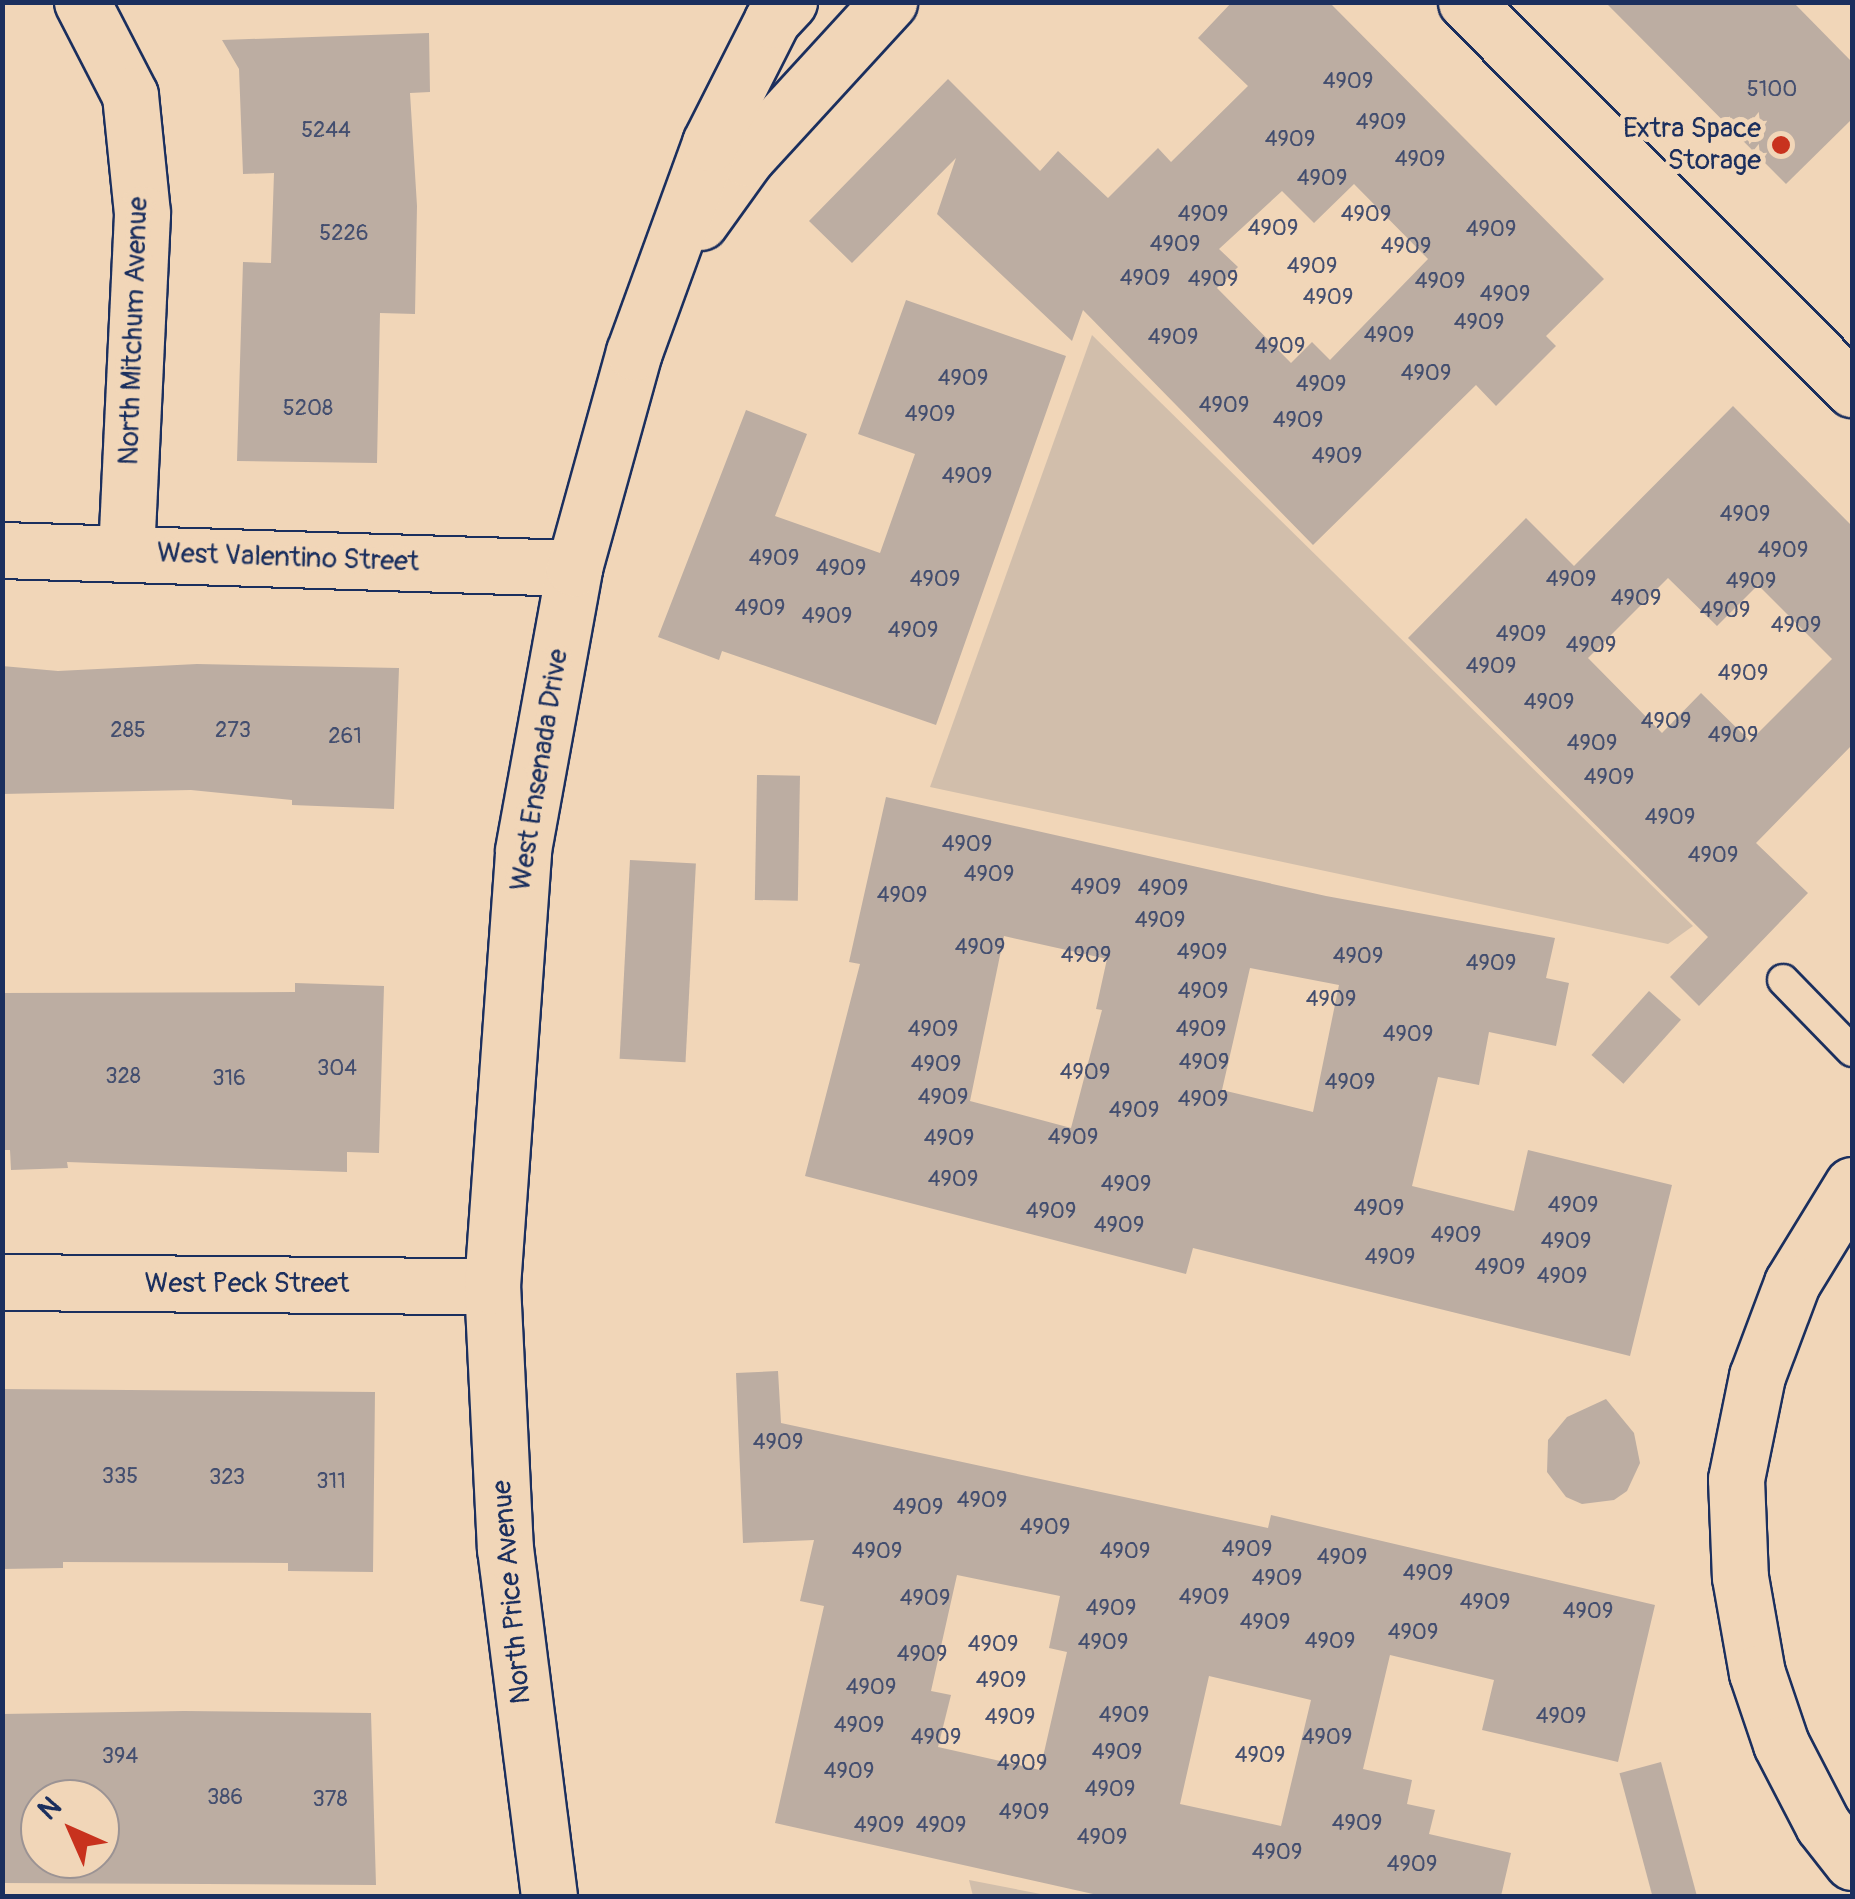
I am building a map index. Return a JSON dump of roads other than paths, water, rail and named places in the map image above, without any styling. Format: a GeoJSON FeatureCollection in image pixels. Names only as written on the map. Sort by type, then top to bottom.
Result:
{"type":"FeatureCollection","features":[{"type":"Feature","properties":{"kind":"street","name":"North Mitchum Avenue"},"geometry":{"type":"LineString","coordinates":[[82,2],[130,95],[142,214],[126,552]]}},
{"type":"Feature","properties":{"kind":"street","name":"West Ensenada Drive"},"geometry":{"type":"LineString","coordinates":[[492,1286],[523,850],[574,568],[634,352],[710,143],[772,20],[789,2]]}},
{"type":"Feature","properties":{"kind":"street","name":"West Ensenada Drive"},"geometry":{"type":"LineString","coordinates":[[666,268],[746,158],[889,2]]}},
{"type":"Feature","properties":{"kind":"street"},"geometry":{"type":"LineString","coordinates":[[1466,2],[1852,389]]}},
{"type":"Feature","properties":{"kind":"street","name":"West Valentino Street"},"geometry":{"type":"LineString","coordinates":[[2,550],[574,568]]}},
{"type":"Feature","properties":{"kind":"street"},"geometry":{"type":"LineString","coordinates":[[1852,1185],[1792,1283],[1757,1376],[1736,1479],[1740,1577],[1757,1672],[1781,1744],[1823,1826],[1852,1862]]}},
{"type":"Feature","properties":{"kind":"street","name":"West Peck Street"},"geometry":{"type":"LineString","coordinates":[[2,1282],[492,1286]]}},
{"type":"Feature","properties":{"kind":"street","name":"North Price Avenue"},"geometry":{"type":"LineString","coordinates":[[492,1286],[505,1550],[550,1896]]}},
{"type":"Feature","properties":{"kind":"lane"},"geometry":{"type":"LineString","coordinates":[[1783,980],[1852,1051]]}},
{"type":"Feature","properties":{"kind":"place","name":"Extra Space Storage"},"geometry":{"type":"Point","coordinates":[1781,145]}}]}
